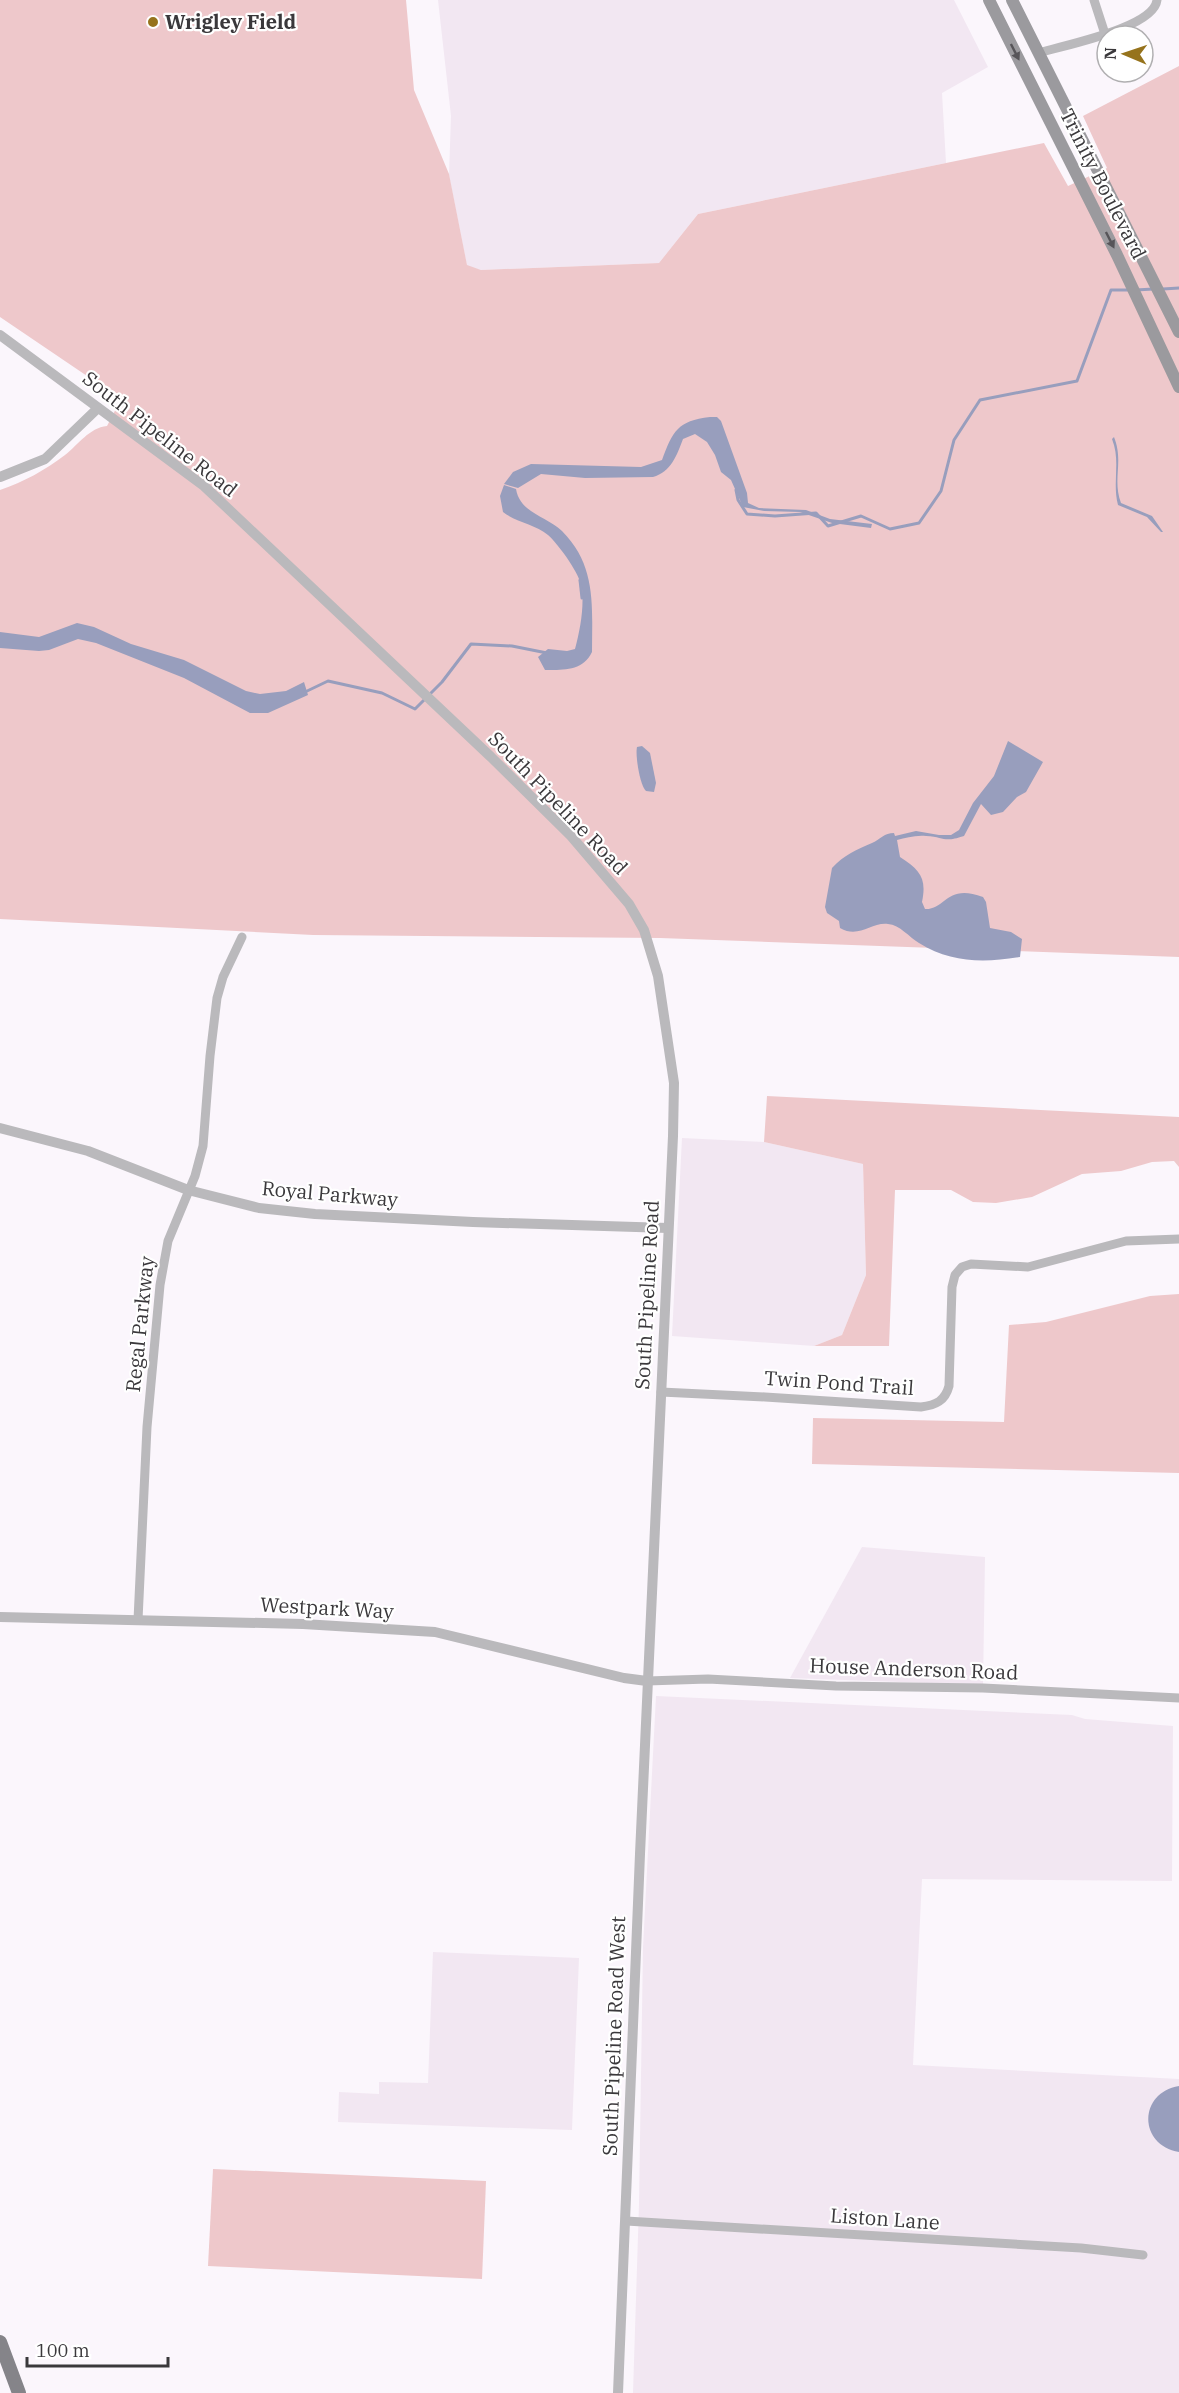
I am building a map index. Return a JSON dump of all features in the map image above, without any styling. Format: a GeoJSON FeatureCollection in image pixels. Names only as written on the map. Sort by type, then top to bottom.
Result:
{"type":"FeatureCollection","features":[{"type":"Feature","properties":{"kind":"main road","name":"Trinity Boulevard"},"geometry":{"type":"LineString","coordinates":[[989,0],[1167,357],[1179,387]]}},
{"type":"Feature","properties":{"kind":"main road","name":"Trinity Boulevard"},"geometry":{"type":"LineString","coordinates":[[1012,0],[1179,332]]}},
{"type":"Feature","properties":{"kind":"main road"},"geometry":{"type":"LineString","coordinates":[[0,2342],[19,2393]]}},
{"type":"Feature","properties":{"kind":"street"},"geometry":{"type":"LineString","coordinates":[[1094,0],[1102,24]]}},
{"type":"Feature","properties":{"kind":"street"},"geometry":{"type":"LineString","coordinates":[[1132,24],[1152,12],[1157,0]]}},
{"type":"Feature","properties":{"kind":"street"},"geometry":{"type":"LineString","coordinates":[[1039,53],[1095,37]]}},
{"type":"Feature","properties":{"kind":"street","name":"South Pipeline Road"},"geometry":{"type":"LineString","coordinates":[[0,335],[204,486],[230,510],[491,757],[571,836],[629,904],[650,945],[658,976],[674,1083],[647,1681]]}},
{"type":"Feature","properties":{"kind":"street"},"geometry":{"type":"LineString","coordinates":[[0,477],[45,459],[98,408]]}},
{"type":"Feature","properties":{"kind":"street","name":"Regal Parkway"},"geometry":{"type":"LineString","coordinates":[[138,1620],[147,1428],[160,1285],[168,1241],[195,1176],[203,1146],[210,1056],[218,998],[223,976],[242,937]]}},
{"type":"Feature","properties":{"kind":"street","name":"Royal Parkway"},"geometry":{"type":"LineString","coordinates":[[0,1128],[87,1151],[188,1190],[259,1208],[315,1214],[473,1222],[668,1228]]}},
{"type":"Feature","properties":{"kind":"street","name":"Twin Pond Trail"},"geometry":{"type":"LineString","coordinates":[[661,1392],[932,1406],[946,1395],[949,1386],[952,1287],[955,1275],[962,1267],[971,1264],[1028,1267],[1126,1241],[1179,1239]]}},
{"type":"Feature","properties":{"kind":"street","name":"Westpark Way"},"geometry":{"type":"LineString","coordinates":[[0,1617],[303,1624],[435,1632],[624,1678],[647,1681]]}},
{"type":"Feature","properties":{"kind":"street","name":"House Anderson Road"},"geometry":{"type":"LineString","coordinates":[[647,1681],[708,1679],[836,1686],[983,1688],[1179,1698]]}},
{"type":"Feature","properties":{"kind":"street","name":"South Pipeline Road West"},"geometry":{"type":"LineString","coordinates":[[618,2393],[647,1681]]}},
{"type":"Feature","properties":{"kind":"street","name":"Liston Lane"},"geometry":{"type":"LineString","coordinates":[[626,2221],[1081,2248],[1143,2255]]}},
{"type":"Feature","properties":{"kind":"shaded area"},"geometry":{"type":"Polygon","coordinates":[[[0,0],[406,0],[414,90],[449,174],[467,265],[481,270],[659,263],[698,214],[1044,143],[1068,186],[1107,168],[1083,116],[1144,84],[1155,84],[1155,78],[1179,66],[1179,957],[660,938],[313,935],[0,919],[0,490],[42,471],[65,455],[89,433],[107,426],[121,399],[0,317],[0,0]]]}},
{"type":"Feature","properties":{"kind":"shaded area"},"geometry":{"type":"Polygon","coordinates":[[[438,0],[954,0],[988,67],[942,93],[946,163],[698,214],[659,263],[481,270],[467,266],[449,175],[451,116],[438,0]]]}},
{"type":"Feature","properties":{"kind":"shaded area"},"geometry":{"type":"Polygon","coordinates":[[[767,1096],[1179,1117],[1179,1167],[1174,1161],[1152,1162],[1121,1171],[1082,1174],[1032,1197],[996,1203],[973,1202],[951,1190],[895,1190],[889,1346],[814,1346],[842,1335],[866,1275],[863,1164],[764,1142],[767,1096]]]}},
{"type":"Feature","properties":{"kind":"shaded area"},"geometry":{"type":"Polygon","coordinates":[[[682,1138],[764,1142],[863,1164],[866,1275],[842,1335],[814,1346],[672,1336],[682,1138]]]}},
{"type":"Feature","properties":{"kind":"shaded area"},"geometry":{"type":"Polygon","coordinates":[[[1179,1294],[1179,1473],[812,1464],[813,1418],[1004,1422],[1009,1325],[1046,1322],[1150,1296],[1179,1294]]]}},
{"type":"Feature","properties":{"kind":"shaded area"},"geometry":{"type":"Polygon","coordinates":[[[862,1547],[985,1557],[983,1685],[790,1678],[862,1547]]]}},
{"type":"Feature","properties":{"kind":"shaded area"},"geometry":{"type":"Polygon","coordinates":[[[656,1696],[1072,1715],[1085,1719],[1173,1726],[1172,1881],[922,1879],[913,2065],[1179,2079],[1179,2393],[633,2393],[643,1948],[656,1696]]]}},
{"type":"Feature","properties":{"kind":"shaded area"},"geometry":{"type":"Polygon","coordinates":[[[433,1952],[579,1958],[572,2130],[338,2122],[339,2092],[379,2094],[379,2082],[428,2083],[433,1952]]]}},
{"type":"Feature","properties":{"kind":"shaded area"},"geometry":{"type":"Polygon","coordinates":[[[213,2169],[486,2181],[482,2279],[208,2266],[213,2169]]]}},
{"type":"Feature","properties":{"kind":"water"},"geometry":{"type":"Polygon","coordinates":[[[717,417],[721,421],[747,493],[748,503],[759,508],[806,510],[830,519],[872,524],[871,528],[832,523],[800,512],[764,511],[743,507],[731,480],[721,472],[707,442],[695,434],[683,439],[669,467],[653,477],[585,478],[541,474],[518,488],[504,484],[513,472],[531,464],[641,467],[662,460],[673,435],[683,425],[690,421],[717,417]]]}},
{"type":"Feature","properties":{"kind":"water"},"geometry":{"type":"Polygon","coordinates":[[[1114,437],[1118,454],[1118,486],[1121,503],[1152,516],[1163,532],[1147,517],[1118,505],[1116,455],[1112,439],[1114,437]]]}},
{"type":"Feature","properties":{"kind":"water"},"geometry":{"type":"Polygon","coordinates":[[[504,485],[516,489],[518,497],[528,509],[562,531],[581,558],[587,573],[592,603],[592,652],[584,663],[578,666],[545,670],[538,657],[548,649],[567,651],[575,649],[582,612],[581,583],[569,560],[548,535],[503,512],[500,496],[504,485]]]}},
{"type":"Feature","properties":{"kind":"water"},"geometry":{"type":"Polygon","coordinates":[[[77,623],[94,627],[131,644],[184,660],[246,691],[260,694],[286,691],[304,682],[308,695],[268,713],[250,713],[184,678],[96,643],[78,639],[49,650],[39,651],[0,648],[0,632],[39,637],[77,623]]]}},
{"type":"Feature","properties":{"kind":"water"},"geometry":{"type":"Polygon","coordinates":[[[1008,741],[1043,762],[1026,792],[1017,797],[1003,812],[991,815],[981,804],[964,836],[948,839],[918,836],[897,840],[900,857],[913,866],[923,881],[922,902],[925,909],[938,906],[948,898],[961,893],[983,897],[986,902],[990,928],[1011,932],[1022,939],[1020,957],[994,960],[956,958],[931,950],[900,929],[888,924],[853,932],[840,928],[839,921],[827,913],[825,907],[832,868],[850,853],[888,834],[894,833],[895,836],[916,831],[951,835],[959,830],[973,803],[994,776],[1008,741]]]}},
{"type":"Feature","properties":{"kind":"water"},"geometry":{"type":"Polygon","coordinates":[[[642,746],[650,753],[656,783],[654,792],[646,791],[640,777],[637,747],[642,746]]]}},
{"type":"Feature","properties":{"kind":"water"},"geometry":{"type":"Polygon","coordinates":[[[1179,2086],[1179,2152],[1156,2140],[1150,2130],[1148,2119],[1150,2108],[1156,2098],[1179,2086]]]}},
{"type":"Feature","properties":{"kind":"waterway"},"geometry":{"type":"LineString","coordinates":[[1163,289],[1179,288]]}},
{"type":"Feature","properties":{"kind":"waterway"},"geometry":{"type":"LineString","coordinates":[[1136,290],[1153,289]]}},
{"type":"Feature","properties":{"kind":"waterway"},"geometry":{"type":"LineString","coordinates":[[736,490],[738,500],[747,514],[775,516],[816,513],[828,526],[861,516],[890,529],[919,523],[941,491],[954,440],[980,400],[1077,381],[1111,290],[1129,290]]}},
{"type":"Feature","properties":{"kind":"waterway"},"geometry":{"type":"LineString","coordinates":[[580,580],[582,598]]}},
{"type":"Feature","properties":{"kind":"waterway"},"geometry":{"type":"LineString","coordinates":[[429,695],[471,644],[512,646],[547,653]]}},
{"type":"Feature","properties":{"kind":"waterway"},"geometry":{"type":"LineString","coordinates":[[305,692],[328,681],[382,693],[415,709],[425,699]]}},
{"type":"Feature","properties":{"kind":"place","name":"Wrigley Field"},"geometry":{"type":"Point","coordinates":[153,22]}}]}
